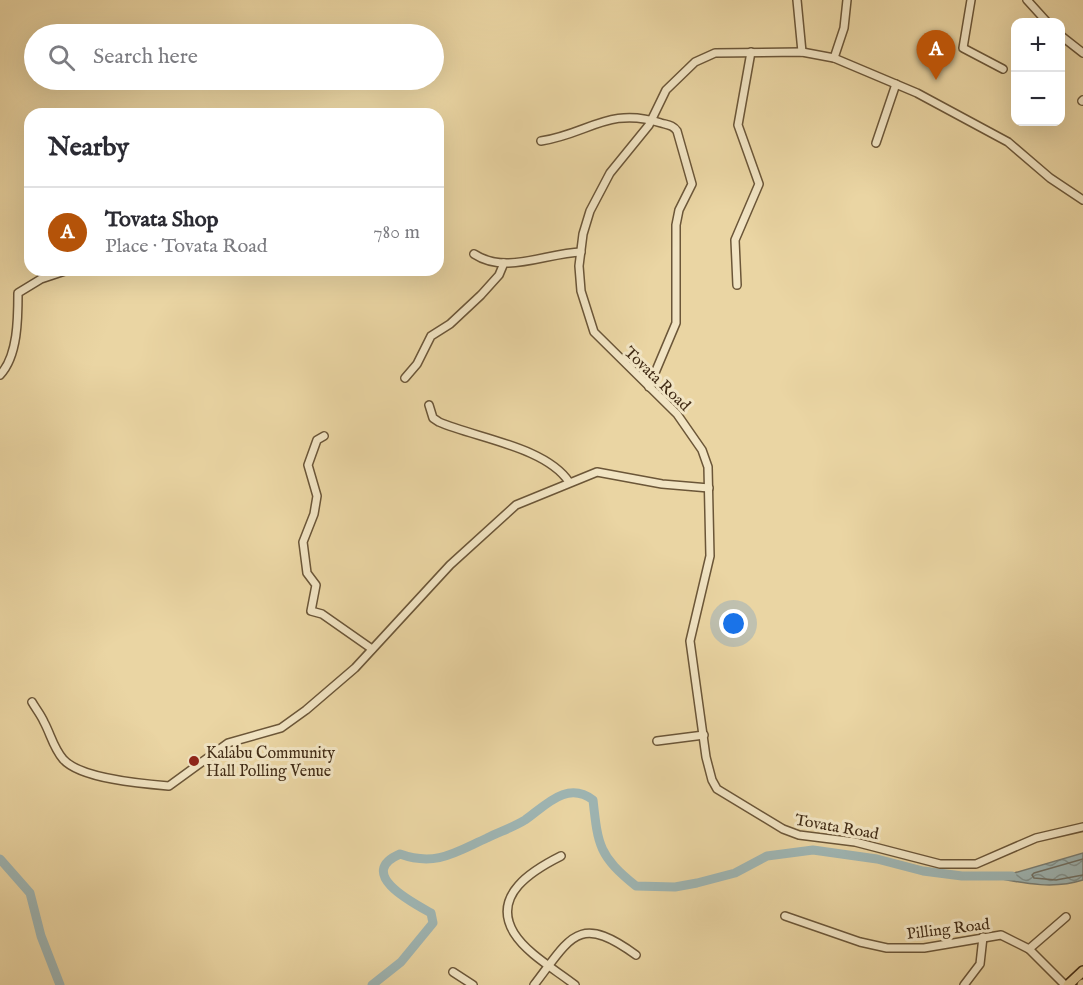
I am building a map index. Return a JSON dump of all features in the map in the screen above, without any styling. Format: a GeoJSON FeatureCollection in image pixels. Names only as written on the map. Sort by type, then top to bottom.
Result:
{"type":"FeatureCollection","features":[{"type":"Feature","properties":{"kind":"highway"},"geometry":{"type":"LineString","coordinates":[[1067,985],[1083,971]]}},
{"type":"Feature","properties":{"kind":"street"},"geometry":{"type":"LineString","coordinates":[[797,0],[802,52]]}},
{"type":"Feature","properties":{"kind":"street"},"geometry":{"type":"LineString","coordinates":[[834,58],[844,28],[847,0]]}},
{"type":"Feature","properties":{"kind":"street"},"geometry":{"type":"LineString","coordinates":[[970,0],[963,48],[1003,69]]}},
{"type":"Feature","properties":{"kind":"street"},"geometry":{"type":"LineString","coordinates":[[1027,0],[1043,18]]}},
{"type":"Feature","properties":{"kind":"street"},"geometry":{"type":"LineString","coordinates":[[1065,39],[1083,53]]}},
{"type":"Feature","properties":{"kind":"street"},"geometry":{"type":"LineString","coordinates":[[737,285],[735,240],[759,184],[738,125],[751,52]]}},
{"type":"Feature","properties":{"kind":"street","name":"Tovata Road"},"geometry":{"type":"LineString","coordinates":[[1083,200],[1050,178],[1008,142],[896,84],[834,58],[802,52],[715,53],[695,62],[666,90],[652,118],[610,173],[590,211],[583,234],[581,252],[581,291],[594,332],[677,414],[702,450],[708,467],[710,556],[690,641],[712,780],[717,789],[783,829],[799,835],[855,842],[940,864],[976,864],[1036,838],[1083,827]]}},
{"type":"Feature","properties":{"kind":"street"},"geometry":{"type":"LineString","coordinates":[[876,142],[896,84]]}},
{"type":"Feature","properties":{"kind":"street"},"geometry":{"type":"LineString","coordinates":[[540,141],[572,135],[605,119],[652,118],[672,125],[677,131],[692,181],[679,210],[676,225],[675,326],[649,387]]}},
{"type":"Feature","properties":{"kind":"street"},"geometry":{"type":"LineString","coordinates":[[474,254],[489,261],[504,262],[581,252]]}},
{"type":"Feature","properties":{"kind":"street"},"geometry":{"type":"LineString","coordinates":[[405,378],[417,364],[431,336],[450,324],[481,295],[499,275],[504,262]]}},
{"type":"Feature","properties":{"kind":"street"},"geometry":{"type":"LineString","coordinates":[[0,375],[7,365],[18,330],[18,293],[50,276]]}},
{"type":"Feature","properties":{"kind":"street"},"geometry":{"type":"LineString","coordinates":[[429,405],[433,418],[438,422],[533,454],[560,471],[568,482]]}},
{"type":"Feature","properties":{"kind":"street"},"geometry":{"type":"LineString","coordinates":[[324,436],[316,440],[308,465],[317,496],[314,514],[303,542],[307,573],[316,585],[311,611],[322,614],[372,649]]}},
{"type":"Feature","properties":{"kind":"street"},"geometry":{"type":"LineString","coordinates":[[32,702],[44,720],[54,746],[70,766],[80,771],[169,786],[228,743],[281,728],[355,668],[424,592],[492,524],[516,505],[597,472],[662,484],[709,488]]}},
{"type":"Feature","properties":{"kind":"street"},"geometry":{"type":"LineString","coordinates":[[657,741],[704,735]]}},
{"type":"Feature","properties":{"kind":"street"},"geometry":{"type":"LineString","coordinates":[[561,856],[518,883],[508,906],[515,934],[574,985]]}},
{"type":"Feature","properties":{"kind":"street","name":"Pilling Road"},"geometry":{"type":"LineString","coordinates":[[785,916],[860,942],[887,948],[924,948],[1001,935],[1029,949],[1067,985]]}},
{"type":"Feature","properties":{"kind":"street"},"geometry":{"type":"LineString","coordinates":[[1029,949],[1066,917]]}},
{"type":"Feature","properties":{"kind":"street"},"geometry":{"type":"LineString","coordinates":[[534,985],[572,938],[588,933],[608,935],[636,955]]}},
{"type":"Feature","properties":{"kind":"street"},"geometry":{"type":"LineString","coordinates":[[964,985],[980,964],[983,938]]}},
{"type":"Feature","properties":{"kind":"street"},"geometry":{"type":"LineString","coordinates":[[453,972],[472,985]]}},
{"type":"Feature","properties":{"kind":"water"},"geometry":{"type":"Polygon","coordinates":[[[1083,853],[1083,880],[1051,885],[997,878],[1083,853]]]}},
{"type":"Feature","properties":{"kind":"waterway"},"geometry":{"type":"LineString","coordinates":[[372,985],[401,962],[433,923],[431,913],[401,895],[385,878],[383,870],[388,862],[400,854],[424,859],[455,853],[521,823],[548,802],[565,794],[574,793],[593,800],[602,849],[614,866],[636,886],[675,887],[697,883],[735,873],[767,856],[813,850],[877,859],[923,871],[962,876],[1012,876]]}},
{"type":"Feature","properties":{"kind":"waterway"},"geometry":{"type":"LineString","coordinates":[[0,859],[30,893],[41,936],[60,985]]}},
{"type":"Feature","properties":{"kind":"place","name":"Tovata Shop"},"geometry":{"type":"Point","coordinates":[936,80]}},
{"type":"Feature","properties":{"kind":"place","name":"Kalabu Community Hall Polling Venue"},"geometry":{"type":"Point","coordinates":[194,761]}}]}
